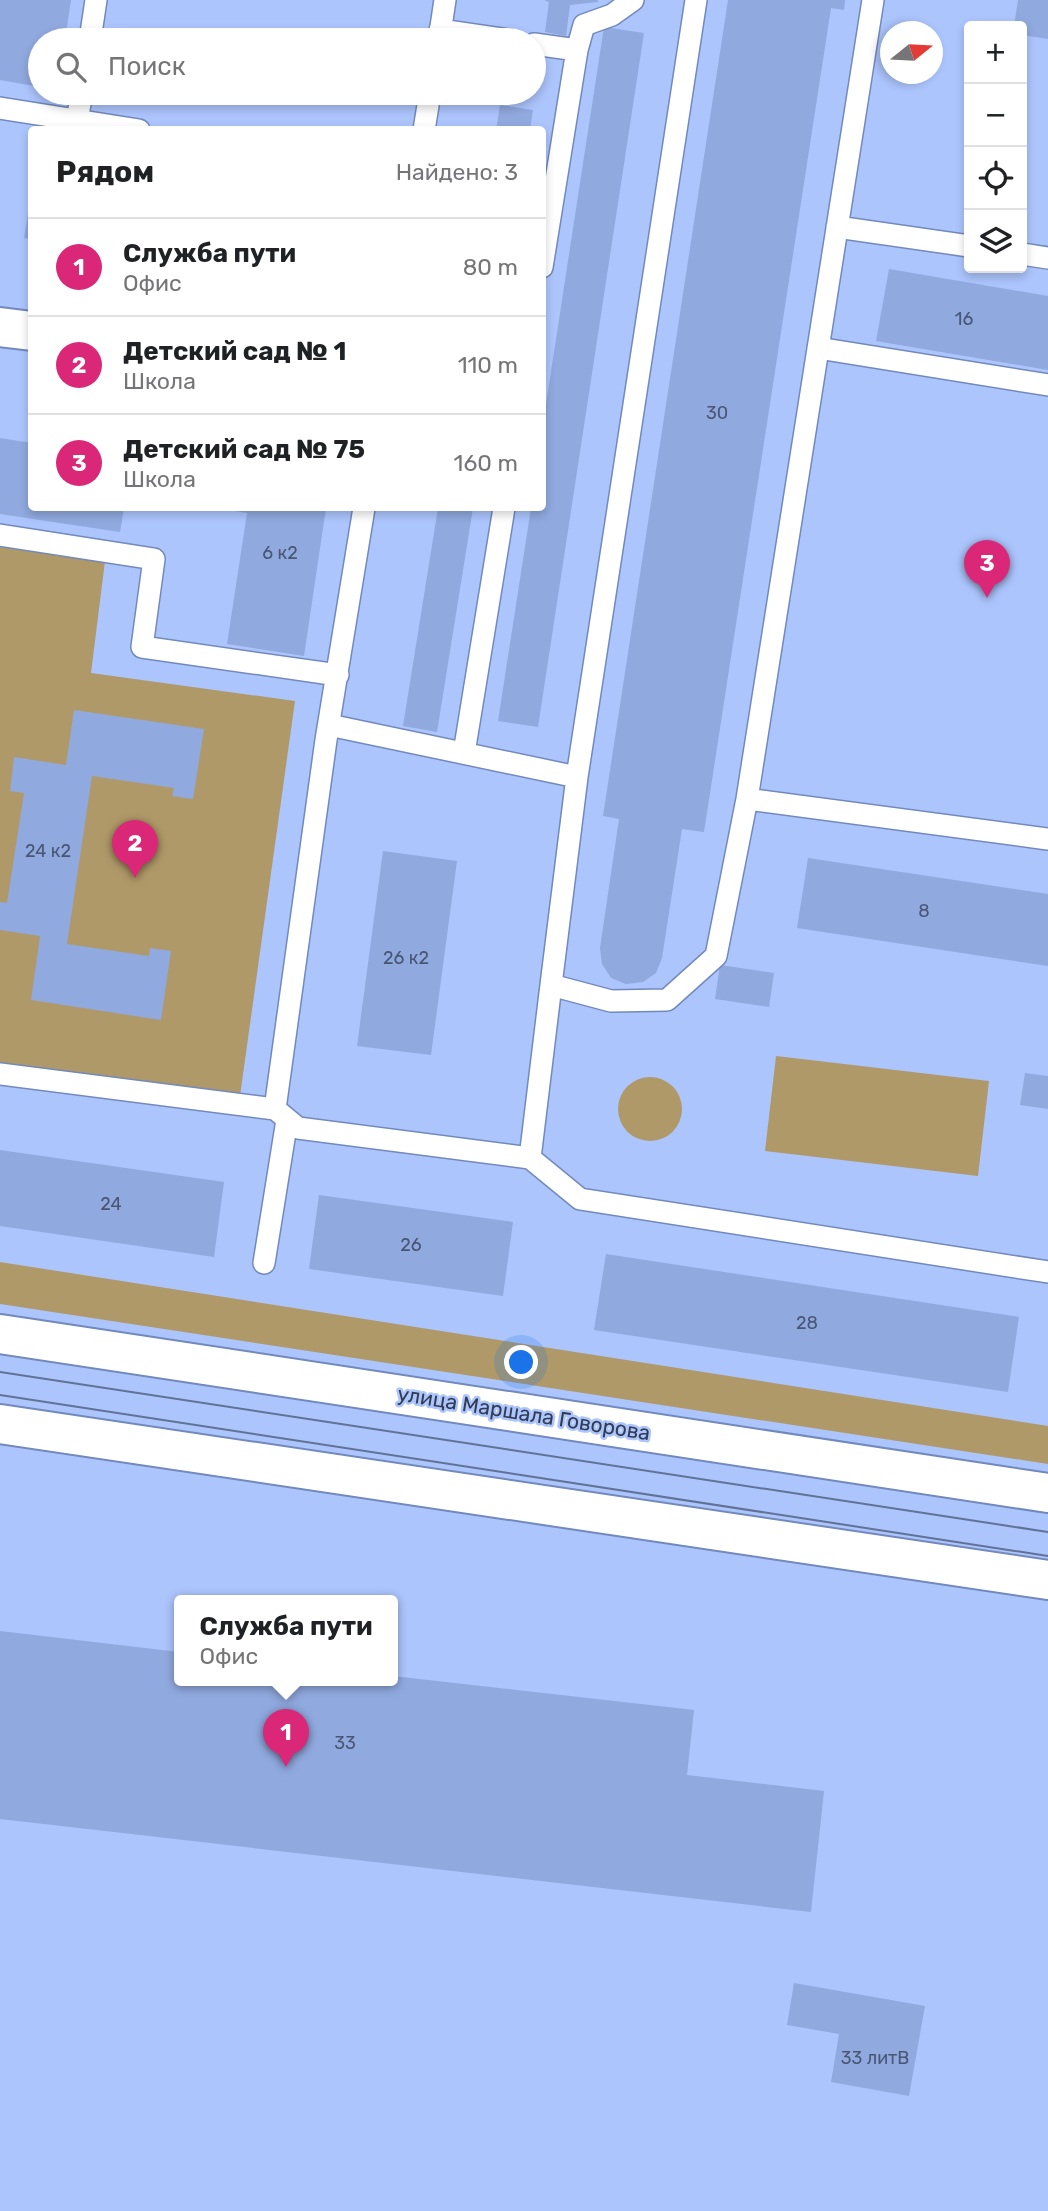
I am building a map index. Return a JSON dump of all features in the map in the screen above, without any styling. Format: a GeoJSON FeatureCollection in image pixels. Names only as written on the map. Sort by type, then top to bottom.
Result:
{"type":"FeatureCollection","features":[{"type":"Feature","properties":{"kind":"main road"},"geometry":{"type":"LineString","coordinates":[[0,327],[28,330]]}},
{"type":"Feature","properties":{"kind":"main road","name":"улица Маршала Говорова"},"geometry":{"type":"LineString","coordinates":[[0,1334],[1048,1493]]}},
{"type":"Feature","properties":{"kind":"main road"},"geometry":{"type":"LineString","coordinates":[[0,1424],[1048,1580]]}},
{"type":"Feature","properties":{"kind":"lane"},"geometry":{"type":"LineString","coordinates":[[92,28],[96,0]]}},
{"type":"Feature","properties":{"kind":"lane"},"geometry":{"type":"LineString","coordinates":[[441,28],[445,0]]}},
{"type":"Feature","properties":{"kind":"lane"},"geometry":{"type":"LineString","coordinates":[[546,243],[577,50],[584,25],[612,15],[633,0]]}},
{"type":"Feature","properties":{"kind":"lane"},"geometry":{"type":"LineString","coordinates":[[530,1158],[577,777],[696,0]]}},
{"type":"Feature","properties":{"kind":"lane"},"geometry":{"type":"LineString","coordinates":[[551,985],[611,1001],[667,1000],[716,956],[747,799],[873,0]]}},
{"type":"Feature","properties":{"kind":"lane"},"geometry":{"type":"LineString","coordinates":[[546,46],[577,50]]}},
{"type":"Feature","properties":{"kind":"lane"},"geometry":{"type":"LineString","coordinates":[[77,120],[80,105]]}},
{"type":"Feature","properties":{"kind":"lane"},"geometry":{"type":"LineString","coordinates":[[425,126],[428,105]]}},
{"type":"Feature","properties":{"kind":"lane"},"geometry":{"type":"LineString","coordinates":[[0,108],[114,126]]}},
{"type":"Feature","properties":{"kind":"lane"},"geometry":{"type":"LineString","coordinates":[[837,227],[964,245]]}},
{"type":"Feature","properties":{"kind":"lane"},"geometry":{"type":"LineString","coordinates":[[1027,255],[1048,258]]}},
{"type":"Feature","properties":{"kind":"lane"},"geometry":{"type":"LineString","coordinates":[[818,348],[1048,385]]}},
{"type":"Feature","properties":{"kind":"lane"},"geometry":{"type":"LineString","coordinates":[[264,1263],[329,725],[364,511]]}},
{"type":"Feature","properties":{"kind":"lane"},"geometry":{"type":"LineString","coordinates":[[464,753],[504,511]]}},
{"type":"Feature","properties":{"kind":"lane"},"geometry":{"type":"LineString","coordinates":[[0,535],[154,559],[142,647],[338,675]]}},
{"type":"Feature","properties":{"kind":"lane"},"geometry":{"type":"LineString","coordinates":[[329,725],[577,777]]}},
{"type":"Feature","properties":{"kind":"lane"},"geometry":{"type":"LineString","coordinates":[[747,799],[1048,839]]}},
{"type":"Feature","properties":{"kind":"lane"},"geometry":{"type":"LineString","coordinates":[[0,1074],[281,1115],[298,1128],[530,1158],[580,1199],[1048,1272]]}},
{"type":"Feature","properties":{"kind":"shaded area"},"geometry":{"type":"Polygon","coordinates":[[[0,547],[105,561],[91,673],[295,701],[240,1096],[0,1065],[0,547]]]}},
{"type":"Feature","properties":{"kind":"shaded area"},"geometry":{"type":"Polygon","coordinates":[[[776,1056],[989,1081],[978,1176],[765,1151],[776,1056]]]}},
{"type":"Feature","properties":{"kind":"shaded area"},"geometry":{"type":"Polygon","coordinates":[[[650,1077],[668,1083],[676,1091],[682,1109],[676,1127],[668,1135],[650,1141],[632,1135],[624,1127],[618,1109],[624,1091],[632,1083],[650,1077]]]}},
{"type":"Feature","properties":{"kind":"shaded area"},"geometry":{"type":"Polygon","coordinates":[[[0,1262],[1048,1426],[1048,1464],[0,1304],[0,1262]]]}},
{"type":"Feature","properties":{"kind":"building"},"geometry":{"type":"Polygon","coordinates":[[[0,0],[71,0],[67,28],[28,28],[28,85],[0,80],[0,0]]]}},
{"type":"Feature","properties":{"kind":"building"},"geometry":{"type":"Polygon","coordinates":[[[544,0],[598,0],[570,5],[566,36],[546,32],[549,2],[544,0]]]}},
{"type":"Feature","properties":{"kind":"building"},"geometry":{"type":"Polygon","coordinates":[[[728,0],[845,0],[844,10],[831,8],[704,832],[682,829],[662,958],[656,973],[643,982],[626,984],[611,978],[602,964],[600,948],[619,819],[603,816],[728,0]]]}},
{"type":"Feature","properties":{"kind":"building"},"geometry":{"type":"Polygon","coordinates":[[[1018,0],[1048,0],[1048,39],[1027,36],[1027,21],[1015,21],[1018,0]]]}},
{"type":"Feature","properties":{"kind":"building"},"geometry":{"type":"Polygon","coordinates":[[[604,27],[644,33],[538,727],[498,721],[531,511],[546,511],[546,404],[604,27]]]}},
{"type":"Feature","properties":{"kind":"building"},"geometry":{"type":"Polygon","coordinates":[[[500,105],[533,110],[531,126],[497,126],[500,105]]]}},
{"type":"Feature","properties":{"kind":"building"},"geometry":{"type":"Polygon","coordinates":[[[28,214],[28,238],[24,238],[28,214]]]}},
{"type":"Feature","properties":{"kind":"building"},"geometry":{"type":"Polygon","coordinates":[[[889,269],[1048,296],[1048,370],[876,341],[889,269]]]}},
{"type":"Feature","properties":{"kind":"building"},"geometry":{"type":"Polygon","coordinates":[[[0,438],[28,442],[28,511],[124,511],[120,532],[0,514],[0,438]]]}},
{"type":"Feature","properties":{"kind":"building"},"geometry":{"type":"Polygon","coordinates":[[[235,511],[326,511],[304,656],[227,644],[247,513],[235,511]]]}},
{"type":"Feature","properties":{"kind":"building"},"geometry":{"type":"Polygon","coordinates":[[[438,511],[473,511],[437,732],[403,726],[438,511]]]}},
{"type":"Feature","properties":{"kind":"building"},"geometry":{"type":"Polygon","coordinates":[[[74,710],[204,729],[193,799],[172,796],[174,788],[92,776],[67,944],[149,956],[150,948],[171,951],[161,1020],[31,1000],[40,936],[0,930],[0,902],[7,903],[24,793],[10,791],[14,757],[66,765],[74,710]]]}},
{"type":"Feature","properties":{"kind":"building"},"geometry":{"type":"Polygon","coordinates":[[[383,851],[457,861],[431,1055],[357,1046],[383,851]]]}},
{"type":"Feature","properties":{"kind":"building"},"geometry":{"type":"Polygon","coordinates":[[[808,858],[1048,894],[1048,966],[797,928],[808,858]]]}},
{"type":"Feature","properties":{"kind":"building"},"geometry":{"type":"Polygon","coordinates":[[[720,965],[774,973],[769,1007],[715,999],[720,965]]]}},
{"type":"Feature","properties":{"kind":"building"},"geometry":{"type":"Polygon","coordinates":[[[1025,1073],[1048,1076],[1048,1109],[1020,1105],[1025,1073]]]}},
{"type":"Feature","properties":{"kind":"building"},"geometry":{"type":"Polygon","coordinates":[[[0,1150],[224,1182],[214,1257],[0,1226],[0,1150]]]}},
{"type":"Feature","properties":{"kind":"building"},"geometry":{"type":"Polygon","coordinates":[[[319,1195],[513,1222],[503,1296],[309,1269],[319,1195]]]}},
{"type":"Feature","properties":{"kind":"building"},"geometry":{"type":"Polygon","coordinates":[[[606,1254],[1019,1317],[1008,1392],[594,1330],[606,1254]]]}},
{"type":"Feature","properties":{"kind":"building"},"geometry":{"type":"Polygon","coordinates":[[[0,1631],[174,1651],[174,1686],[398,1686],[398,1677],[694,1710],[687,1775],[824,1791],[811,1912],[0,1819],[0,1631]]]}},
{"type":"Feature","properties":{"kind":"building"},"geometry":{"type":"Polygon","coordinates":[[[794,1983],[925,2006],[909,2096],[831,2082],[839,2034],[787,2025],[794,1983]]]}},
{"type":"Feature","properties":{"kind":"tram line"},"geometry":{"type":"LineString","coordinates":[[0,1372],[1048,1532]]}},
{"type":"Feature","properties":{"kind":"tram line"},"geometry":{"type":"LineString","coordinates":[[0,1395],[1048,1556]]}},
{"type":"Feature","properties":{"kind":"place","name":"Детский сад № 75"},"geometry":{"type":"Point","coordinates":[987,598]}},
{"type":"Feature","properties":{"kind":"place","name":"Детский сад № 1"},"geometry":{"type":"Point","coordinates":[135,878]}},
{"type":"Feature","properties":{"kind":"place","name":"Служба пути"},"geometry":{"type":"Point","coordinates":[286,1767]}}]}
